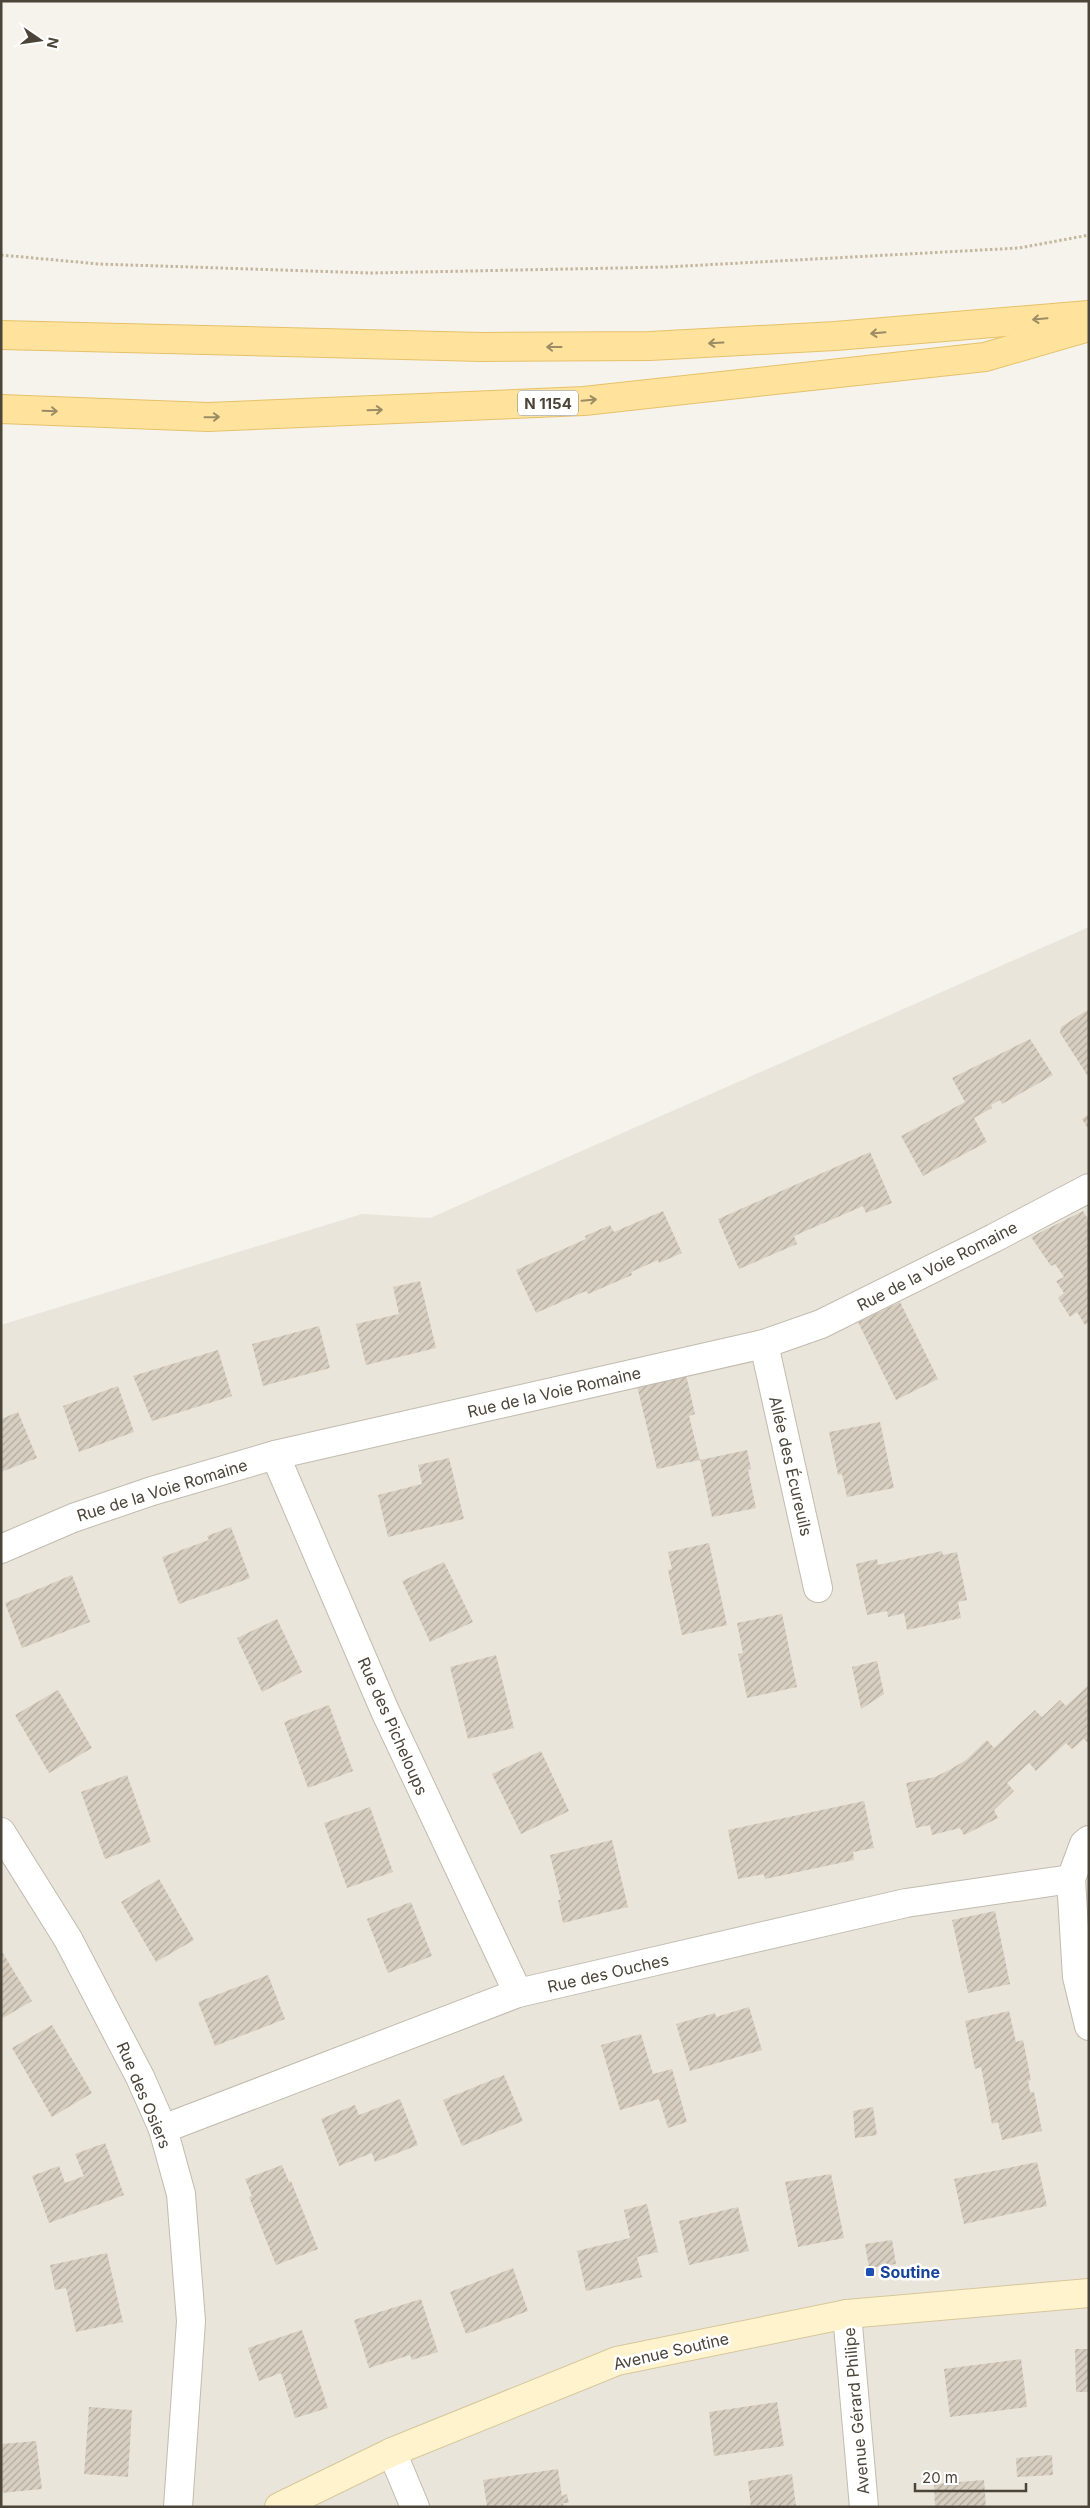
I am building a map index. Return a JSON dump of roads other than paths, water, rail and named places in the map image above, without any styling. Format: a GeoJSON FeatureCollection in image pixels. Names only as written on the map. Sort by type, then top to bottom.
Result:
{"type":"FeatureCollection","features":[{"type":"Feature","properties":{"kind":"main road"},"geometry":{"type":"LineString","coordinates":[[1,335],[482,347],[650,346],[835,336],[1089,315]]}},
{"type":"Feature","properties":{"kind":"main road","name":"N 1154"},"geometry":{"type":"LineString","coordinates":[[1,408],[208,417],[584,401],[985,357],[1089,327]]}},
{"type":"Feature","properties":{"kind":"street","name":"Rue de la Voie Romaine"},"geometry":{"type":"LineString","coordinates":[[1,1549],[72,1518],[152,1491],[276,1455],[764,1344],[821,1324],[994,1238],[1089,1188]]}},
{"type":"Feature","properties":{"kind":"street","name":"Allée des Écureuils"},"geometry":{"type":"LineString","coordinates":[[764,1344],[818,1588]]}},
{"type":"Feature","properties":{"kind":"street","name":"Rue des Picheloups"},"geometry":{"type":"LineString","coordinates":[[276,1455],[384,1711],[518,1993]]}},
{"type":"Feature","properties":{"kind":"street","name":"Rue des Osiers"},"geometry":{"type":"LineString","coordinates":[[1,1832],[68,1939],[140,2077],[162,2129],[181,2194],[191,2321],[178,2507]]}},
{"type":"Feature","properties":{"kind":"street"},"geometry":{"type":"LineString","coordinates":[[1089,1840],[1084,1844],[1070,1879],[1077,1977],[1089,2026]]}},
{"type":"Feature","properties":{"kind":"street","name":"Rue des Ouches"},"geometry":{"type":"LineString","coordinates":[[162,2129],[518,1993],[906,1903],[1070,1879]]}},
{"type":"Feature","properties":{"kind":"street","name":"Avenue Soutine"},"geometry":{"type":"LineString","coordinates":[[279,2507],[392,2452],[617,2361],[846,2314],[1089,2293]]}},
{"type":"Feature","properties":{"kind":"street","name":"Avenue Gérard Philipe"},"geometry":{"type":"LineString","coordinates":[[846,2314],[864,2507]]}},
{"type":"Feature","properties":{"kind":"street"},"geometry":{"type":"LineString","coordinates":[[392,2452],[415,2507]]}},
{"type":"Feature","properties":{"kind":"place","name":"Soutine"},"geometry":{"type":"Point","coordinates":[870,2272]}}]}
